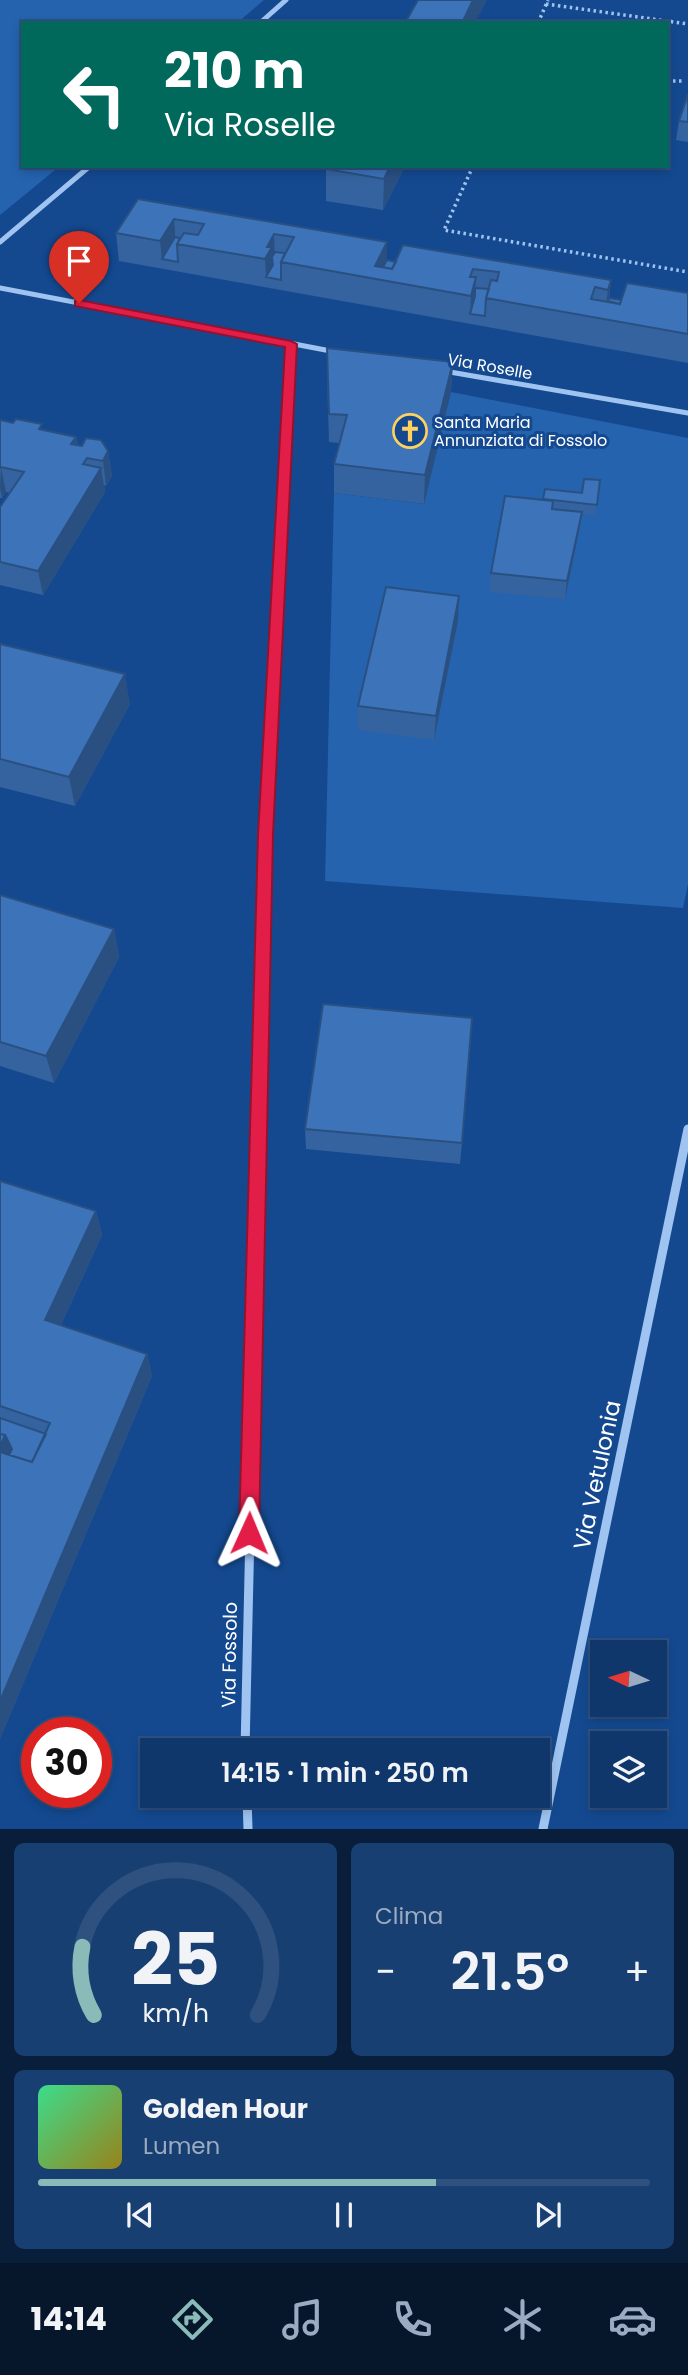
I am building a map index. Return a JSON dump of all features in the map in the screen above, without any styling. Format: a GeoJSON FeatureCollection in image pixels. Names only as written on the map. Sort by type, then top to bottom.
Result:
{"type":"FeatureCollection","features":[{"type":"Feature","properties":{"kind":"street"},"geometry":{"type":"LineString","coordinates":[[262,21],[286,0]]}},
{"type":"Feature","properties":{"kind":"street"},"geometry":{"type":"LineString","coordinates":[[0,242],[88,168]]}},
{"type":"Feature","properties":{"kind":"street"},"geometry":{"type":"LineString","coordinates":[[0,288],[346,354]]}},
{"type":"Feature","properties":{"kind":"street","name":"Via Fossolo"},"geometry":{"type":"LineString","coordinates":[[245,1738],[266,835],[291,344]]}},
{"type":"Feature","properties":{"kind":"street","name":"Via Roselle"},"geometry":{"type":"LineString","coordinates":[[442,370],[688,413]]}},
{"type":"Feature","properties":{"kind":"street","name":"Via Vetulonia"},"geometry":{"type":"LineString","coordinates":[[543,1829],[688,1129]]}},
{"type":"Feature","properties":{"kind":"street"},"geometry":{"type":"LineString","coordinates":[[247,1808],[248,1829]]}},
{"type":"Feature","properties":{"kind":"path"},"geometry":{"type":"LineString","coordinates":[[539,21],[547,2],[669,21]]}},
{"type":"Feature","properties":{"kind":"path"},"geometry":{"type":"LineString","coordinates":[[669,21],[688,24]]}},
{"type":"Feature","properties":{"kind":"path"},"geometry":{"type":"LineString","coordinates":[[669,81],[685,81]]}},
{"type":"Feature","properties":{"kind":"path"},"geometry":{"type":"LineString","coordinates":[[472,168],[444,230],[688,272]]}},
{"type":"Feature","properties":{"kind":"shaded area"},"geometry":{"type":"Polygon","coordinates":[[[0,0],[264,0],[239,21],[21,21],[21,168],[58,168],[0,215],[0,0]]]}},
{"type":"Feature","properties":{"kind":"shaded area"},"geometry":{"type":"Polygon","coordinates":[[[451,392],[688,438],[688,884],[683,908],[325,881],[334,493],[424,504],[451,392]]]}},
{"type":"Feature","properties":{"kind":"building"},"geometry":{"type":"Polygon","coordinates":[[[418,0],[473,0],[463,21],[406,21],[418,0]]]}},
{"type":"Feature","properties":{"kind":"building"},"geometry":{"type":"Polygon","coordinates":[[[688,94],[688,122],[679,121],[688,94]]]}},
{"type":"Feature","properties":{"kind":"building"},"geometry":{"type":"Polygon","coordinates":[[[326,168],[389,168],[384,179],[326,168]]]}},
{"type":"Feature","properties":{"kind":"building"},"geometry":{"type":"Polygon","coordinates":[[[138,199],[387,242],[375,266],[392,269],[403,245],[611,280],[608,290],[595,287],[591,299],[620,304],[627,283],[688,293],[688,334],[486,298],[491,280],[497,281],[499,272],[473,269],[470,277],[476,277],[471,296],[281,262],[294,237],[274,234],[267,247],[272,247],[265,259],[177,244],[184,233],[198,235],[204,224],[174,219],[160,241],[116,233],[138,199]]]}},
{"type":"Feature","properties":{"kind":"building"},"geometry":{"type":"Polygon","coordinates":[[[175,237],[180,238],[177,244],[178,262],[162,259],[175,237]]]}},
{"type":"Feature","properties":{"kind":"building"},"geometry":{"type":"Polygon","coordinates":[[[275,252],[285,253],[281,262],[281,280],[266,277],[273,265],[272,257],[275,252]]]}},
{"type":"Feature","properties":{"kind":"building"},"geometry":{"type":"Polygon","coordinates":[[[387,260],[396,262],[392,269],[383,267],[387,260]]]}},
{"type":"Feature","properties":{"kind":"building"},"geometry":{"type":"Polygon","coordinates":[[[475,288],[489,289],[485,316],[470,314],[475,288]]]}},
{"type":"Feature","properties":{"kind":"building"},"geometry":{"type":"Polygon","coordinates":[[[609,298],[621,300],[620,304],[608,301],[609,298]]]}},
{"type":"Feature","properties":{"kind":"building"},"geometry":{"type":"Polygon","coordinates":[[[327,348],[453,362],[425,475],[334,464],[347,415],[329,414],[327,348]]]}},
{"type":"Feature","properties":{"kind":"building"},"geometry":{"type":"Polygon","coordinates":[[[16,419],[42,424],[39,429],[76,437],[71,444],[82,446],[86,438],[101,440],[108,451],[103,461],[87,458],[83,464],[101,468],[38,571],[0,562],[0,507],[24,472],[0,468],[0,420],[13,423],[16,419]]]}},
{"type":"Feature","properties":{"kind":"building"},"geometry":{"type":"Polygon","coordinates":[[[584,479],[600,480],[597,505],[543,499],[545,489],[582,493],[584,479]]]}},
{"type":"Feature","properties":{"kind":"building"},"geometry":{"type":"Polygon","coordinates":[[[505,496],[553,501],[552,509],[582,512],[567,581],[491,573],[505,496]]]}},
{"type":"Feature","properties":{"kind":"building"},"geometry":{"type":"Polygon","coordinates":[[[386,587],[459,596],[436,716],[358,706],[386,587]]]}},
{"type":"Feature","properties":{"kind":"building"},"geometry":{"type":"Polygon","coordinates":[[[0,644],[125,674],[69,777],[0,759],[0,644]]]}},
{"type":"Feature","properties":{"kind":"building"},"geometry":{"type":"Polygon","coordinates":[[[0,895],[114,929],[46,1056],[0,1042],[0,895]]]}},
{"type":"Feature","properties":{"kind":"building"},"geometry":{"type":"Polygon","coordinates":[[[323,1004],[472,1018],[462,1143],[305,1129],[323,1004]]]}},
{"type":"Feature","properties":{"kind":"building"},"geometry":{"type":"Polygon","coordinates":[[[0,1181],[96,1211],[45,1320],[147,1354],[0,1701],[0,1452],[32,1462],[50,1423],[0,1406],[0,1181]]]}},
{"type":"Feature","properties":{"kind":"building"},"geometry":{"type":"Polygon","coordinates":[[[0,1418],[46,1434],[32,1462],[9,1455],[12,1449],[5,1435],[0,1434],[0,1418]]]}},
{"type":"Feature","properties":{"kind":"building"},"geometry":{"type":"Polygon","coordinates":[[[0,1434],[5,1435],[0,1447],[0,1434]]]}},
{"type":"Feature","properties":{"kind":"place","name":"Santa Maria Annunziata di Fossolo"},"geometry":{"type":"Point","coordinates":[410,431]}},
{"type":"Feature","properties":{"kind":"route"},"geometry":{"type":"LineString","coordinates":[[79,303],[291,344],[266,835],[249,1533]]}}]}
